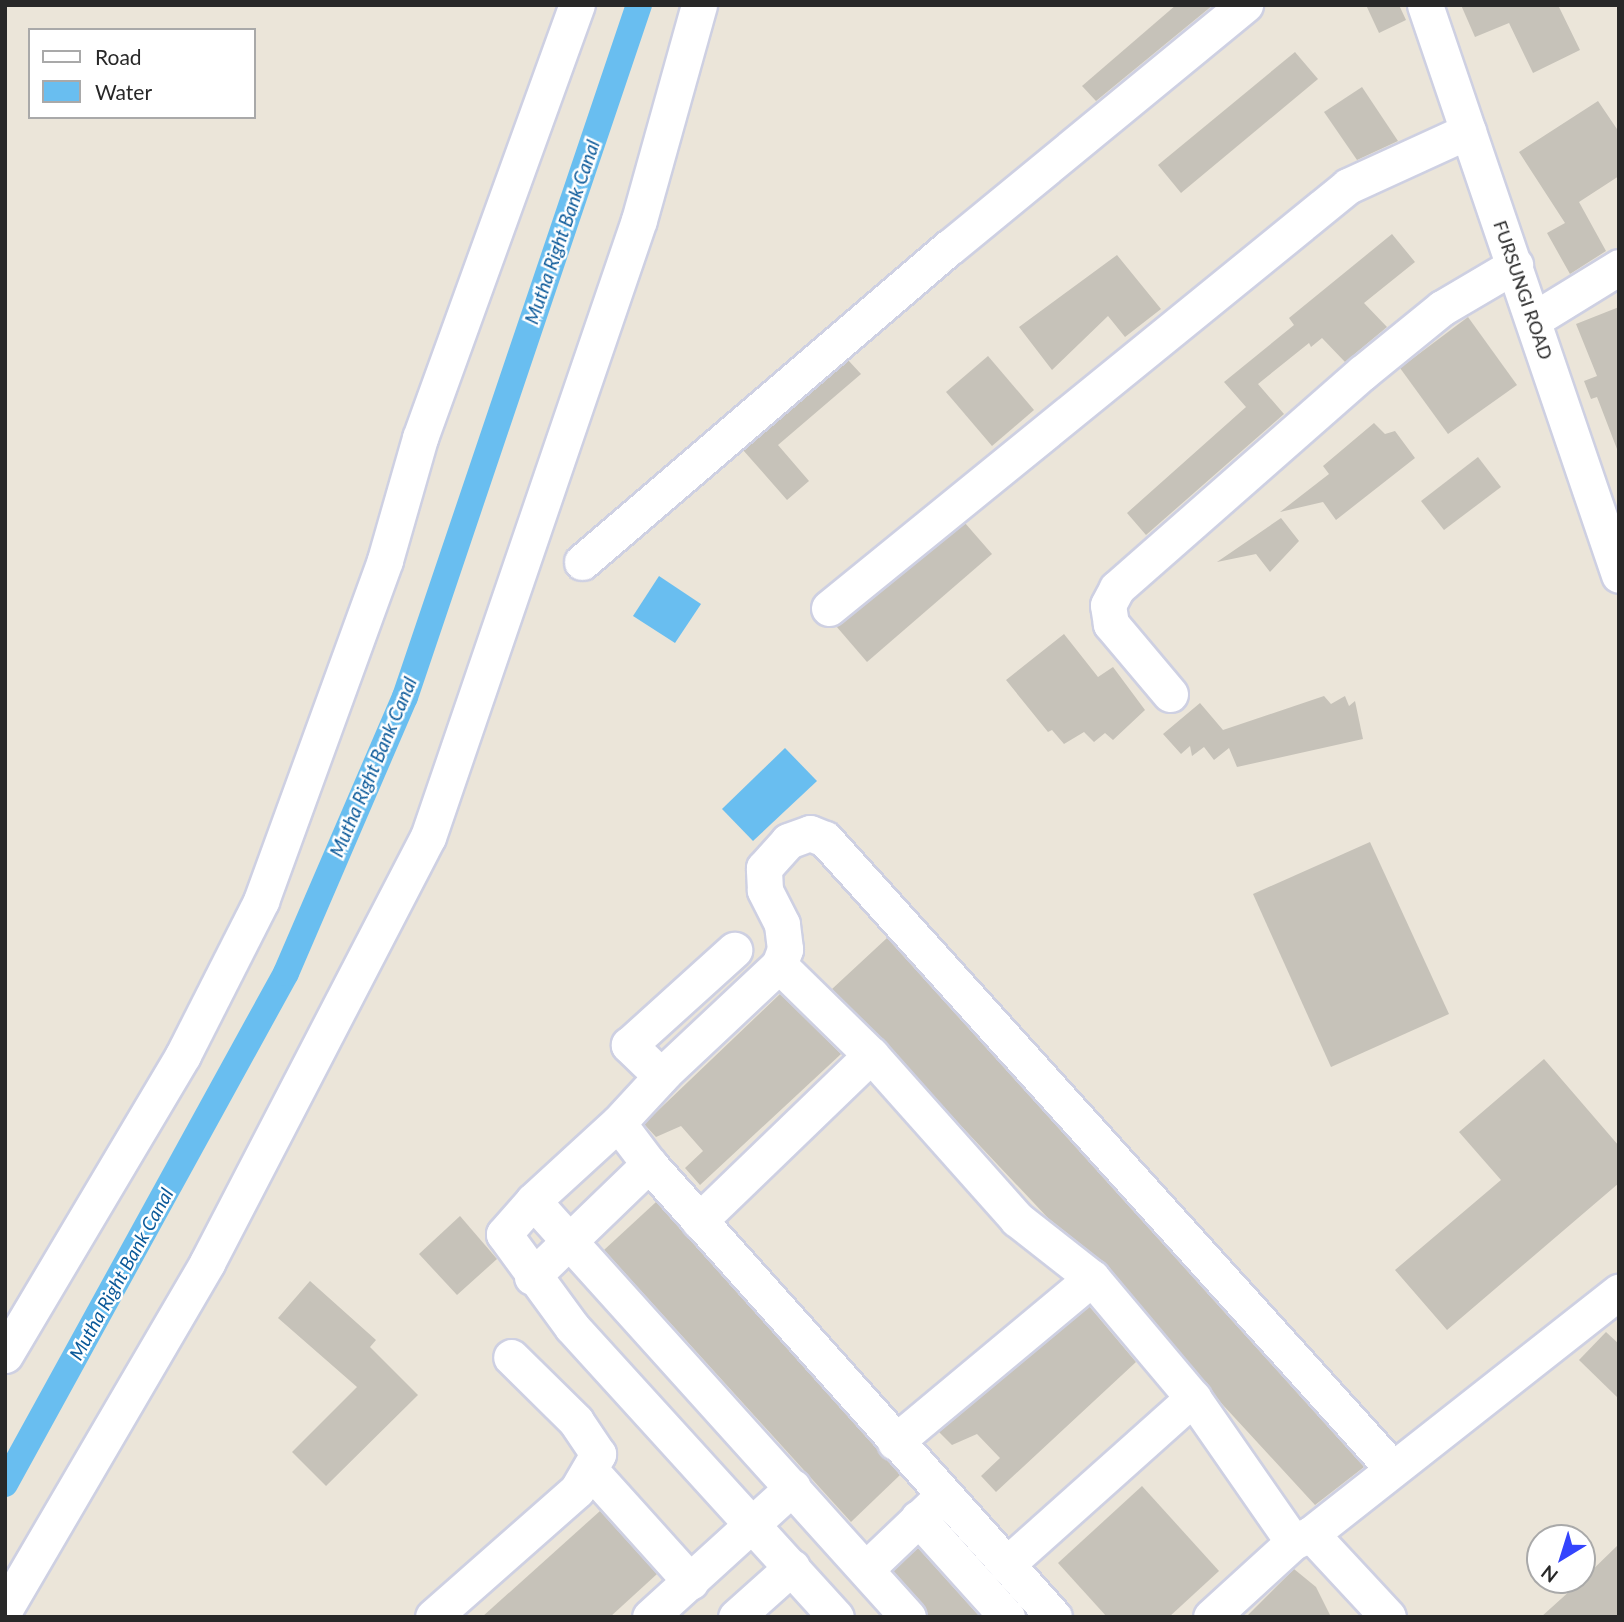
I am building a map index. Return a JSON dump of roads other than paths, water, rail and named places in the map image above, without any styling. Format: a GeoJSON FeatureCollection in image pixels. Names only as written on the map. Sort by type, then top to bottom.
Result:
{"type":"FeatureCollection","features":[{"type":"Feature","properties":{"kind":"street"},"geometry":{"type":"LineString","coordinates":[[5,1355],[183,1055],[261,901],[385,560],[420,438],[577,5]]}},
{"type":"Feature","properties":{"kind":"street"},"geometry":{"type":"LineString","coordinates":[[5,1609],[207,1263],[428,836],[639,220],[699,5]]}},
{"type":"Feature","properties":{"kind":"street"},"geometry":{"type":"LineString","coordinates":[[582,562],[950,247],[1245,5]]}},
{"type":"Feature","properties":{"kind":"street","name":"FURSUNGI ROAD"},"geometry":{"type":"LineString","coordinates":[[1425,5],[1619,575]]}},
{"type":"Feature","properties":{"kind":"street"},"geometry":{"type":"LineString","coordinates":[[829,608],[1348,186],[1468,131]]}},
{"type":"Feature","properties":{"kind":"street"},"geometry":{"type":"LineString","coordinates":[[1170,694],[1111,624],[1108,604],[1118,588],[1362,373],[1443,308],[1515,265]]}},
{"type":"Feature","properties":{"kind":"street"},"geometry":{"type":"LineString","coordinates":[[1533,320],[1619,267]]}},
{"type":"Feature","properties":{"kind":"street"},"geometry":{"type":"LineString","coordinates":[[836,1617],[756,1525],[572,1327],[532,1277],[504,1234],[533,1200],[618,1123],[661,1076],[779,965],[785,949],[782,925],[765,890],[764,869],[788,841],[810,832],[825,839],[1392,1469]]}},
{"type":"Feature","properties":{"kind":"street"},"geometry":{"type":"LineString","coordinates":[[661,1076],[629,1045],[734,950]]}},
{"type":"Feature","properties":{"kind":"street"},"geometry":{"type":"LineString","coordinates":[[779,965],[871,1055],[1017,1219],[1092,1278],[1193,1398],[1302,1538],[1380,1614]]}},
{"type":"Feature","properties":{"kind":"street"},"geometry":{"type":"LineString","coordinates":[[699,1221],[871,1055]]}},
{"type":"Feature","properties":{"kind":"street"},"geometry":{"type":"LineString","coordinates":[[618,1123],[649,1164],[699,1221],[1054,1617]]}},
{"type":"Feature","properties":{"kind":"street"},"geometry":{"type":"LineString","coordinates":[[532,1277],[649,1164]]}},
{"type":"Feature","properties":{"kind":"street"},"geometry":{"type":"LineString","coordinates":[[533,1200],[572,1240],[908,1617]]}},
{"type":"Feature","properties":{"kind":"street"},"geometry":{"type":"LineString","coordinates":[[895,1442],[1092,1278]]}},
{"type":"Feature","properties":{"kind":"street"},"geometry":{"type":"LineString","coordinates":[[1211,1617],[1302,1538],[1619,1292]]}},
{"type":"Feature","properties":{"kind":"street"},"geometry":{"type":"LineString","coordinates":[[1523,1394],[1619,1317]]}},
{"type":"Feature","properties":{"kind":"street"},"geometry":{"type":"LineString","coordinates":[[433,1617],[577,1490],[591,1471],[598,1454],[593,1441],[511,1357]]}},
{"type":"Feature","properties":{"kind":"street"},"geometry":{"type":"LineString","coordinates":[[1006,1565],[1193,1398]]}},
{"type":"Feature","properties":{"kind":"street"},"geometry":{"type":"LineString","coordinates":[[591,1471],[691,1582]]}},
{"type":"Feature","properties":{"kind":"street"},"geometry":{"type":"LineString","coordinates":[[650,1617],[756,1525],[793,1487]]}},
{"type":"Feature","properties":{"kind":"street"},"geometry":{"type":"LineString","coordinates":[[866,1569],[944,1495]]}},
{"type":"Feature","properties":{"kind":"street"},"geometry":{"type":"LineString","coordinates":[[918,1518],[1007,1617]]}},
{"type":"Feature","properties":{"kind":"street"},"geometry":{"type":"LineString","coordinates":[[736,1617],[793,1567]]}},
{"type":"Feature","properties":{"kind":"water"},"geometry":{"type":"Polygon","coordinates":[[[659,576],[701,604],[675,643],[633,616],[659,576]]]}},
{"type":"Feature","properties":{"kind":"water"},"geometry":{"type":"Polygon","coordinates":[[[785,748],[817,781],[753,841],[722,809],[785,748]]]}},
{"type":"Feature","properties":{"kind":"waterway","name":"Mutha Right Bank Canal"},"geometry":{"type":"LineString","coordinates":[[5,1484],[286,973],[405,697],[639,5]]}}]}
